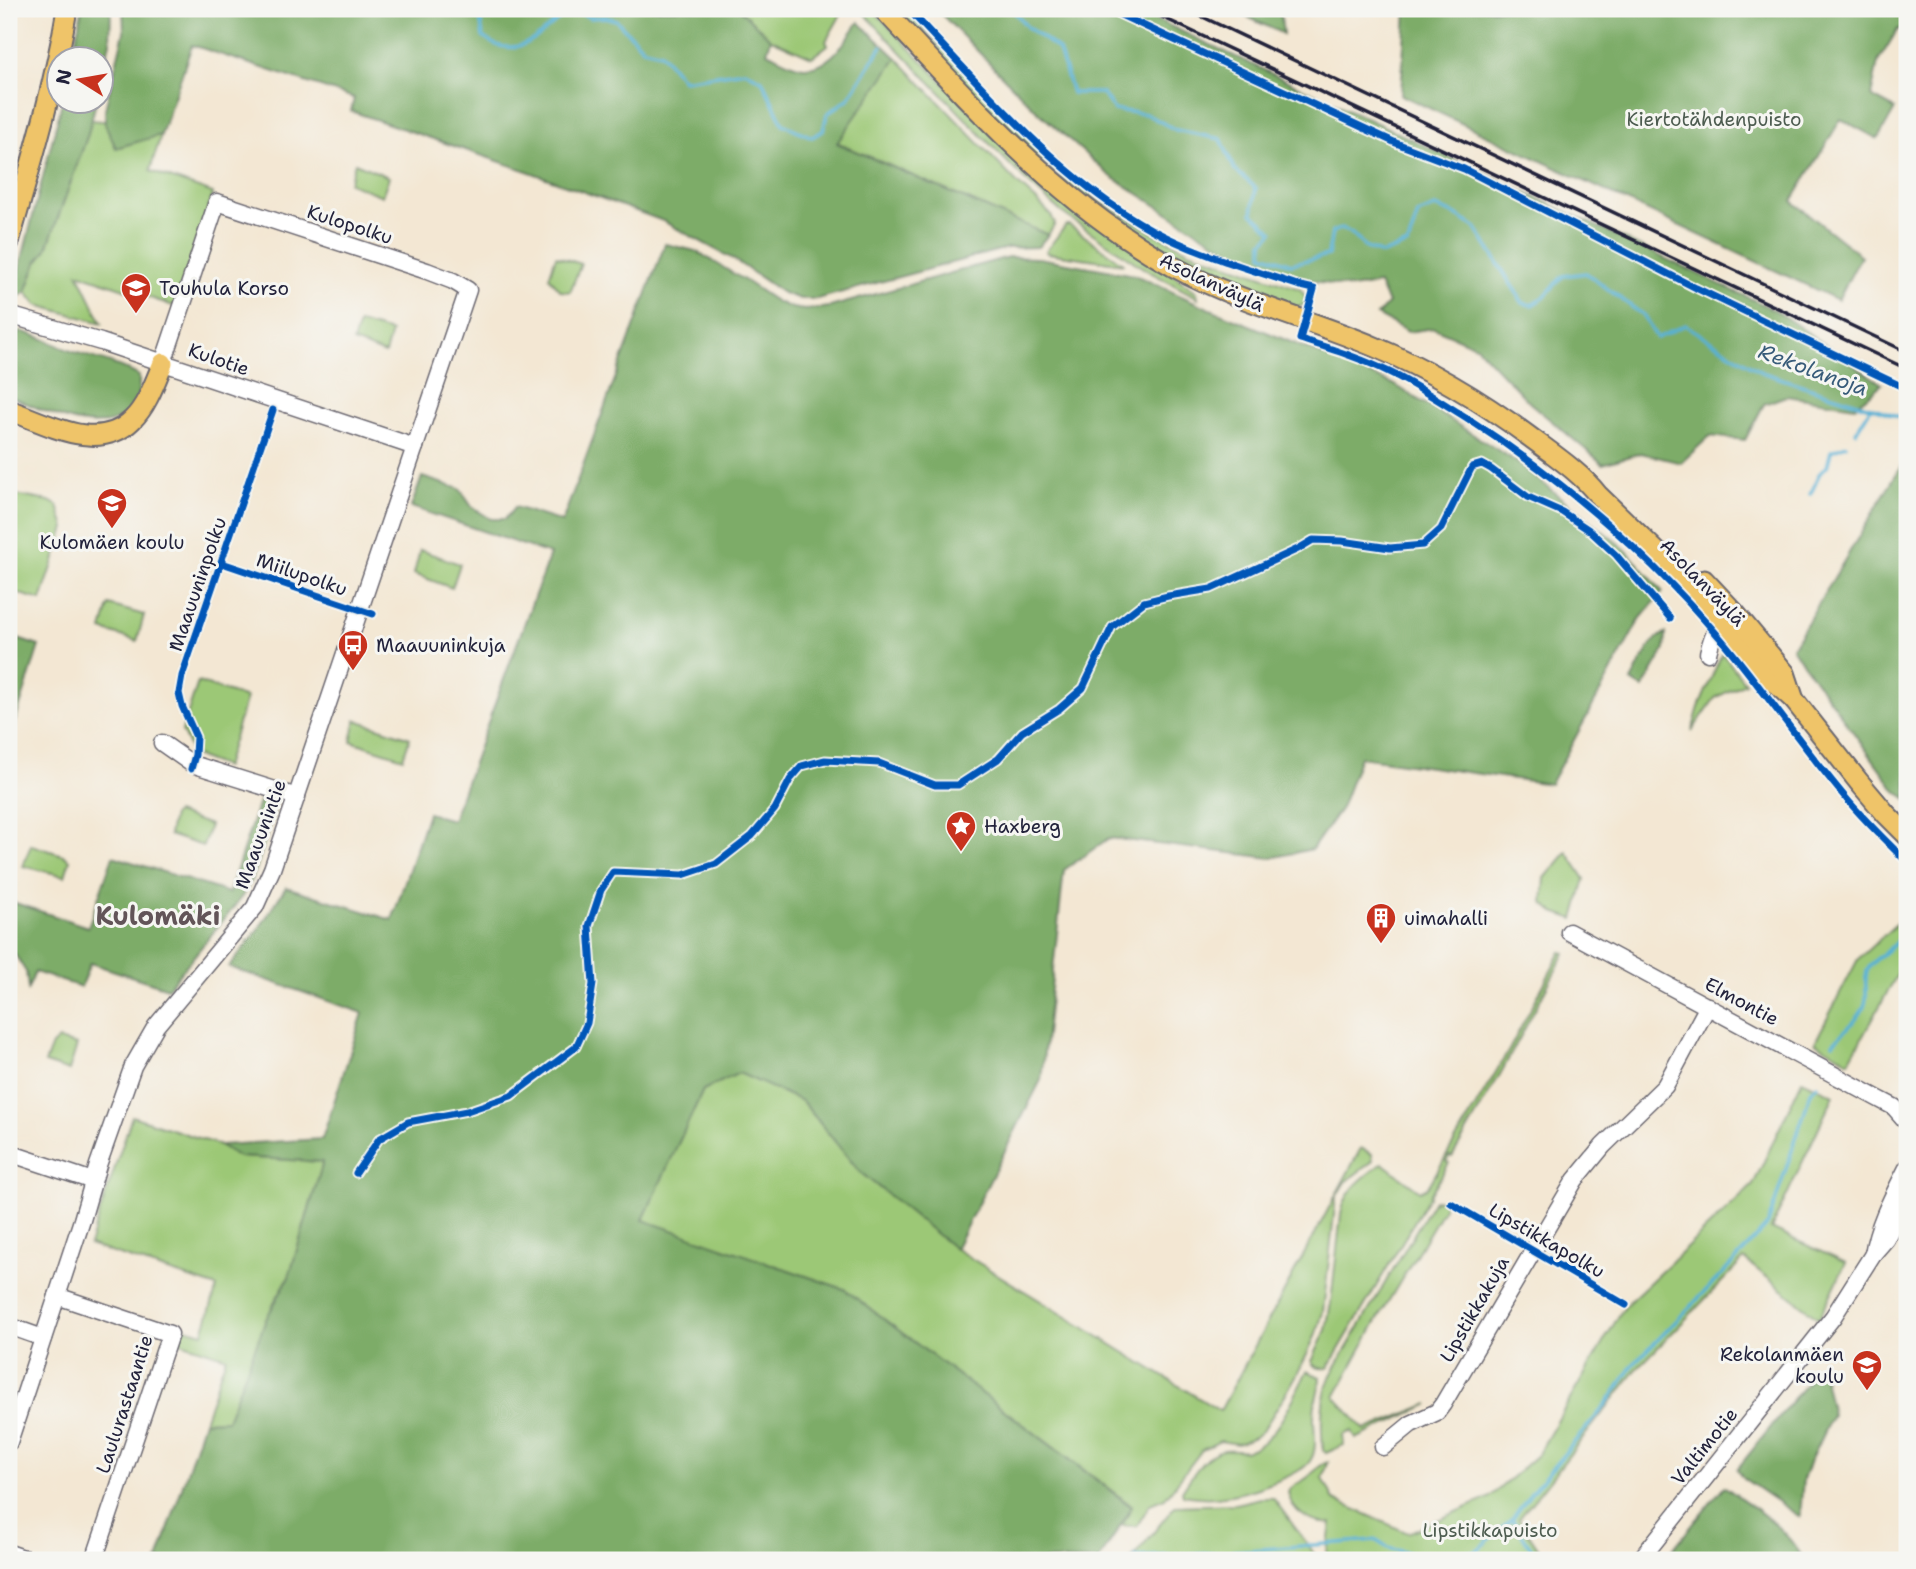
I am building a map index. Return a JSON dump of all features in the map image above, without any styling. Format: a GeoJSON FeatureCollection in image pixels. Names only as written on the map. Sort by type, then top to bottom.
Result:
{"type":"FeatureCollection","features":[{"type":"Feature","properties":{"kind":"main road"},"geometry":{"type":"LineString","coordinates":[[9,242],[40,135],[67,9]]}},
{"type":"Feature","properties":{"kind":"main road","name":"Asolanväylä"},"geometry":{"type":"LineString","coordinates":[[883,9],[1062,191],[1134,244],[1177,269],[1233,294],[1376,347],[1433,375],[1506,419],[1560,460],[1589,484],[1729,621],[1774,682],[1794,700],[1858,782],[1907,835]]}},
{"type":"Feature","properties":{"kind":"main road"},"geometry":{"type":"LineString","coordinates":[[9,410],[69,432],[85,435],[110,434],[132,421],[138,413],[163,363]]}},
{"type":"Feature","properties":{"kind":"street","name":"Kulopolku"},"geometry":{"type":"LineString","coordinates":[[163,363],[217,202],[427,271],[468,290]]}},
{"type":"Feature","properties":{"kind":"street","name":"Maauunintie"},"geometry":{"type":"LineString","coordinates":[[9,1442],[133,1066],[156,1026],[255,907],[272,869],[468,290]]}},
{"type":"Feature","properties":{"kind":"street","name":"Kulotie"},"geometry":{"type":"LineString","coordinates":[[9,315],[38,322],[415,447]]}},
{"type":"Feature","properties":{"kind":"street"},"geometry":{"type":"LineString","coordinates":[[162,743],[192,764],[297,797]]}},
{"type":"Feature","properties":{"kind":"street","name":"Elmontie"},"geometry":{"type":"LineString","coordinates":[[1569,932],[1900,1109],[1907,1122]]}},
{"type":"Feature","properties":{"kind":"street","name":"Lipstikkakuja"},"geometry":{"type":"LineString","coordinates":[[1383,1447],[1411,1424],[1437,1412],[1443,1404],[1575,1180],[1604,1146],[1665,1086],[1708,1006]]}},
{"type":"Feature","properties":{"kind":"street"},"geometry":{"type":"LineString","coordinates":[[9,1153],[93,1181]]}},
{"type":"Feature","properties":{"kind":"street","name":"Valtimotie"},"geometry":{"type":"LineString","coordinates":[[1873,1254],[1877,1234],[1907,1168]]}},
{"type":"Feature","properties":{"kind":"street","name":"Valtimotie"},"geometry":{"type":"LineString","coordinates":[[1640,1560],[1795,1363],[1810,1348],[1886,1239],[1907,1196]]}},
{"type":"Feature","properties":{"kind":"street","name":"Laulurastaantie"},"geometry":{"type":"LineString","coordinates":[[57,1296],[170,1334],[94,1560]]}},
{"type":"Feature","properties":{"kind":"street"},"geometry":{"type":"LineString","coordinates":[[9,1326],[43,1338]]}},
{"type":"Feature","properties":{"kind":"street"},"geometry":{"type":"LineString","coordinates":[[9,1553],[29,1560]]}},
{"type":"Feature","properties":{"kind":"green space"},"geometry":{"type":"Polygon","coordinates":[[[82,9],[111,9],[109,46],[75,46],[82,9]]]}},
{"type":"Feature","properties":{"kind":"green space"},"geometry":{"type":"Polygon","coordinates":[[[123,9],[739,9],[771,39],[767,52],[804,67],[814,66],[830,58],[859,22],[897,58],[837,143],[1048,235],[1038,247],[1007,248],[817,299],[800,299],[783,293],[733,259],[663,221],[351,111],[354,98],[192,45],[161,135],[116,148],[105,124],[105,116],[116,116],[116,64],[124,32],[123,9]]]}},
{"type":"Feature","properties":{"kind":"green space"},"geometry":{"type":"Polygon","coordinates":[[[739,9],[843,11],[826,41],[828,45],[812,57],[771,39],[739,9]]]}},
{"type":"Feature","properties":{"kind":"green space"},"geometry":{"type":"Polygon","coordinates":[[[860,9],[872,9],[1033,175],[1197,292],[1198,298],[1146,270],[1061,212],[1024,179],[860,9]]]}},
{"type":"Feature","properties":{"kind":"green space"},"geometry":{"type":"Polygon","coordinates":[[[891,9],[904,9],[1040,149],[1096,199],[1189,251],[1300,289],[1306,297],[1304,305],[1293,309],[1204,275],[1115,224],[1028,150],[891,9]]]}},
{"type":"Feature","properties":{"kind":"green space"},"geometry":{"type":"Polygon","coordinates":[[[936,9],[1134,9],[1775,310],[1882,384],[1855,406],[1786,396],[1764,404],[1745,440],[1710,436],[1681,463],[1641,453],[1603,464],[1530,403],[1476,346],[1434,328],[1408,332],[1377,315],[1388,303],[1379,284],[1351,288],[1309,280],[1241,257],[1109,175],[1035,109],[936,9]]]}},
{"type":"Feature","properties":{"kind":"green space"},"geometry":{"type":"Polygon","coordinates":[[[1231,9],[1280,9],[1283,34],[1231,9]]]}},
{"type":"Feature","properties":{"kind":"green space","name":"Kiertotähdenpuisto"},"geometry":{"type":"Polygon","coordinates":[[[1406,9],[1907,9],[1907,30],[1898,29],[1878,62],[1871,96],[1895,109],[1878,139],[1841,119],[1792,201],[1861,256],[1838,300],[1401,95],[1406,9]]]}},
{"type":"Feature","properties":{"kind":"green space"},"geometry":{"type":"Polygon","coordinates":[[[897,58],[1051,215],[1055,224],[1048,235],[836,142],[897,58]]]}},
{"type":"Feature","properties":{"kind":"green space"},"geometry":{"type":"Polygon","coordinates":[[[58,116],[92,116],[46,251],[37,262],[26,292],[16,298],[13,294],[58,116]]]}},
{"type":"Feature","properties":{"kind":"green space"},"geometry":{"type":"Polygon","coordinates":[[[91,120],[124,123],[161,135],[150,171],[213,193],[176,307],[78,273],[102,323],[37,305],[26,292],[37,262],[46,251],[91,120]]]}},
{"type":"Feature","properties":{"kind":"green space"},"geometry":{"type":"Polygon","coordinates":[[[355,163],[389,177],[382,196],[349,183],[355,163]]]}},
{"type":"Feature","properties":{"kind":"green space"},"geometry":{"type":"Polygon","coordinates":[[[1066,225],[1069,225],[1124,264],[1047,253],[1066,225]]]}},
{"type":"Feature","properties":{"kind":"green space"},"geometry":{"type":"Polygon","coordinates":[[[665,244],[696,251],[777,302],[805,310],[830,307],[1008,257],[1039,258],[1135,275],[1395,385],[1515,461],[1625,549],[1663,592],[1640,619],[1550,784],[1360,757],[1341,808],[1312,849],[1271,858],[1109,838],[1064,870],[1041,1080],[955,1249],[860,1172],[802,1101],[739,1073],[703,1090],[643,1220],[844,1289],[1132,1507],[1099,1560],[158,1560],[204,1421],[227,1420],[267,1317],[289,1277],[323,1162],[239,1157],[219,1145],[322,1139],[363,1013],[229,967],[258,930],[286,887],[392,920],[428,813],[452,820],[550,554],[411,507],[422,477],[460,489],[472,507],[491,519],[505,519],[515,507],[562,522],[665,244]]]}},
{"type":"Feature","properties":{"kind":"green space"},"geometry":{"type":"Polygon","coordinates":[[[556,256],[581,264],[570,292],[561,291],[549,277],[556,256]]]}},
{"type":"Feature","properties":{"kind":"green space"},"geometry":{"type":"Polygon","coordinates":[[[359,323],[391,332],[385,354],[353,342],[359,323]]]}},
{"type":"Feature","properties":{"kind":"green space"},"geometry":{"type":"Polygon","coordinates":[[[19,331],[139,376],[138,393],[132,407],[112,422],[83,423],[51,414],[9,396],[9,348],[14,344],[19,331]]]}},
{"type":"Feature","properties":{"kind":"green space"},"geometry":{"type":"Polygon","coordinates":[[[1907,456],[1907,799],[1896,791],[1792,648],[1907,456]]]}},
{"type":"Feature","properties":{"kind":"green space"},"geometry":{"type":"Polygon","coordinates":[[[9,494],[49,501],[58,506],[65,528],[41,600],[9,591],[9,494]]]}},
{"type":"Feature","properties":{"kind":"green space"},"geometry":{"type":"Polygon","coordinates":[[[420,550],[460,564],[452,588],[414,574],[420,550]]]}},
{"type":"Feature","properties":{"kind":"green space"},"geometry":{"type":"Polygon","coordinates":[[[109,605],[144,615],[137,641],[102,630],[109,605]]]}},
{"type":"Feature","properties":{"kind":"green space"},"geometry":{"type":"Polygon","coordinates":[[[1666,633],[1665,649],[1643,688],[1631,681],[1650,647],[1666,633]]]}},
{"type":"Feature","properties":{"kind":"green space"},"geometry":{"type":"Polygon","coordinates":[[[9,636],[39,646],[9,741],[9,636]]]}},
{"type":"Feature","properties":{"kind":"green space"},"geometry":{"type":"Polygon","coordinates":[[[1722,653],[1745,683],[1715,698],[1692,731],[1699,707],[1722,653]]]}},
{"type":"Feature","properties":{"kind":"green space"},"geometry":{"type":"Polygon","coordinates":[[[198,682],[246,698],[225,767],[193,755],[182,731],[198,682]]]}},
{"type":"Feature","properties":{"kind":"green space"},"geometry":{"type":"Polygon","coordinates":[[[356,720],[410,738],[403,758],[351,741],[356,720]]]}},
{"type":"Feature","properties":{"kind":"green space"},"geometry":{"type":"Polygon","coordinates":[[[261,796],[277,802],[256,870],[246,891],[168,988],[90,963],[81,987],[35,972],[28,989],[26,972],[9,945],[9,901],[88,927],[113,856],[229,893],[261,796]]]}},
{"type":"Feature","properties":{"kind":"green space"},"geometry":{"type":"Polygon","coordinates":[[[176,813],[210,825],[203,846],[169,835],[173,815],[176,813]]]}},
{"type":"Feature","properties":{"kind":"green space"},"geometry":{"type":"Polygon","coordinates":[[[31,845],[63,855],[70,860],[65,876],[23,866],[31,845]]]}},
{"type":"Feature","properties":{"kind":"green space"},"geometry":{"type":"Polygon","coordinates":[[[1567,852],[1585,879],[1574,919],[1554,912],[1543,903],[1545,878],[1567,852]]]}},
{"type":"Feature","properties":{"kind":"green space"},"geometry":{"type":"Polygon","coordinates":[[[1907,914],[1907,957],[1849,1061],[1815,1042],[1858,959],[1907,914]]]}},
{"type":"Feature","properties":{"kind":"green space"},"geometry":{"type":"Polygon","coordinates":[[[1561,952],[1565,953],[1502,1071],[1452,1157],[1449,1156],[1449,1163],[1328,1368],[1316,1367],[1312,1361],[1326,1330],[1341,1214],[1347,1197],[1356,1185],[1382,1163],[1420,1191],[1428,1187],[1509,1050],[1561,952]]]}},
{"type":"Feature","properties":{"kind":"green space"},"geometry":{"type":"Polygon","coordinates":[[[58,1040],[77,1045],[69,1071],[45,1063],[52,1045],[58,1040]]]}},
{"type":"Feature","properties":{"kind":"green space"},"geometry":{"type":"Polygon","coordinates":[[[739,1073],[802,1101],[860,1172],[956,1249],[1220,1411],[1361,1148],[1372,1154],[1373,1161],[1345,1182],[1336,1197],[1323,1312],[1318,1328],[1297,1373],[1263,1430],[1255,1437],[1238,1444],[1220,1441],[1202,1450],[1165,1498],[1150,1504],[1137,1526],[1121,1525],[1132,1506],[844,1290],[642,1220],[703,1090],[739,1073]]]}},
{"type":"Feature","properties":{"kind":"green space","name":"Lipstikkapuisto"},"geometry":{"type":"Polygon","coordinates":[[[1802,1080],[1834,1095],[1771,1229],[1846,1263],[1819,1319],[1744,1259],[1638,1368],[1519,1519],[1546,1560],[1326,1560],[1331,1523],[1317,1522],[1303,1516],[1293,1506],[1288,1492],[1325,1463],[1328,1462],[1323,1478],[1334,1500],[1408,1533],[1489,1498],[1538,1454],[1621,1312],[1753,1185],[1802,1080]]]}},
{"type":"Feature","properties":{"kind":"green space"},"geometry":{"type":"Polygon","coordinates":[[[132,1116],[219,1145],[239,1157],[323,1162],[289,1277],[275,1301],[227,1420],[204,1421],[226,1357],[178,1341],[182,1327],[203,1333],[217,1287],[89,1245],[132,1116]]]}},
{"type":"Feature","properties":{"kind":"green space"},"geometry":{"type":"Polygon","coordinates":[[[1434,1200],[1444,1203],[1444,1208],[1335,1397],[1365,1430],[1429,1404],[1356,1439],[1352,1431],[1343,1435],[1344,1445],[1326,1453],[1323,1451],[1322,1412],[1331,1375],[1434,1200]]]}},
{"type":"Feature","properties":{"kind":"green space"},"geometry":{"type":"Polygon","coordinates":[[[1822,1369],[1832,1415],[1803,1479],[1800,1517],[1743,1478],[1737,1469],[1816,1371],[1822,1369]]]}},
{"type":"Feature","properties":{"kind":"green space"},"geometry":{"type":"Polygon","coordinates":[[[1307,1371],[1320,1377],[1314,1409],[1313,1456],[1304,1467],[1274,1483],[1239,1493],[1213,1497],[1183,1495],[1182,1491],[1190,1479],[1211,1455],[1224,1450],[1252,1449],[1265,1441],[1286,1413],[1307,1371]]]}},
{"type":"Feature","properties":{"kind":"green space"},"geometry":{"type":"Polygon","coordinates":[[[1724,1486],[1779,1528],[1804,1560],[1741,1560],[1736,1557],[1734,1560],[1664,1560],[1724,1486]]]}},
{"type":"Feature","properties":{"kind":"green space"},"geometry":{"type":"Polygon","coordinates":[[[1273,1498],[1319,1560],[1131,1560],[1175,1506],[1235,1504],[1273,1498]]]}},
{"type":"Feature","properties":{"kind":"waterway","name":"Rekolanoja"},"geometry":{"type":"LineString","coordinates":[[479,9],[483,37],[495,45],[507,47],[530,41],[571,9]]}},
{"type":"Feature","properties":{"kind":"waterway","name":"Rekolanoja"},"geometry":{"type":"LineString","coordinates":[[573,9],[590,18],[605,17],[616,20],[644,49],[661,53],[683,80],[745,71],[762,80],[783,124],[812,137],[823,131],[827,114],[848,99],[882,46]]}},
{"type":"Feature","properties":{"kind":"waterway","name":"Rekolanoja"},"geometry":{"type":"LineString","coordinates":[[919,13],[923,9]]}},
{"type":"Feature","properties":{"kind":"waterway","name":"Rekolanoja"},"geometry":{"type":"LineString","coordinates":[[1012,9],[1027,27],[1059,50],[1072,93],[1102,93],[1114,110],[1146,114],[1176,130],[1221,139],[1235,170],[1256,188],[1252,213],[1273,232],[1263,242],[1263,254],[1291,264],[1328,255],[1332,232],[1342,228],[1366,248],[1382,254],[1408,244],[1418,214],[1435,207],[1454,214],[1475,227],[1523,303],[1532,305],[1543,298],[1563,276],[1586,273],[1643,315],[1657,338],[1685,325],[1761,372],[1907,419]]}},
{"type":"Feature","properties":{"kind":"waterway"},"geometry":{"type":"LineString","coordinates":[[1856,432],[1871,407]]}},
{"type":"Feature","properties":{"kind":"waterway"},"geometry":{"type":"LineString","coordinates":[[1810,494],[1821,472],[1827,467],[1831,451],[1846,445]]}},
{"type":"Feature","properties":{"kind":"waterway"},"geometry":{"type":"LineString","coordinates":[[1833,1043],[1862,1012],[1869,967],[1895,943],[1907,926]]}},
{"type":"Feature","properties":{"kind":"waterway"},"geometry":{"type":"LineString","coordinates":[[1539,1560],[1512,1519],[1605,1406],[1635,1363],[1768,1224],[1811,1092],[1817,1085]]}},
{"type":"Feature","properties":{"kind":"waterway"},"geometry":{"type":"LineString","coordinates":[[1135,1557],[1375,1540],[1388,1548],[1445,1558],[1475,1552],[1512,1519]]}},
{"type":"Feature","properties":{"kind":"railway"},"geometry":{"type":"LineString","coordinates":[[1145,9],[1907,369]]}},
{"type":"Feature","properties":{"kind":"railway"},"geometry":{"type":"LineString","coordinates":[[1186,9],[1907,352]]}},
{"type":"Feature","properties":{"kind":"cycle path"},"geometry":{"type":"LineString","coordinates":[[908,9],[1028,135],[1095,192],[1130,217],[1166,237],[1230,263],[1314,289],[1300,339],[1368,362],[1419,388],[1502,441],[1602,519],[1693,607],[1737,658],[1845,797],[1907,862]]}},
{"type":"Feature","properties":{"kind":"cycle path"},"geometry":{"type":"LineString","coordinates":[[1108,9],[1396,143],[1464,169],[1696,288],[1907,389]]}},
{"type":"Feature","properties":{"kind":"cycle path","name":"Maauuninpolku"},"geometry":{"type":"LineString","coordinates":[[191,769],[196,737],[179,693],[182,676],[273,410]]}},
{"type":"Feature","properties":{"kind":"cycle path"},"geometry":{"type":"LineString","coordinates":[[356,1173],[379,1139],[408,1122],[467,1111],[511,1096],[576,1047],[587,1023],[593,984],[589,926],[601,890],[613,872],[683,875],[716,864],[752,836],[775,809],[790,780],[802,766],[825,760],[879,763],[935,785],[958,785],[998,759],[1022,732],[1059,709],[1083,688],[1112,627],[1144,602],[1211,589],[1313,540],[1390,548],[1423,545],[1441,529],[1472,467],[1482,464],[1528,497],[1562,512],[1589,530],[1616,555],[1670,618]]}},
{"type":"Feature","properties":{"kind":"cycle path","name":"Miilupolku"},"geometry":{"type":"LineString","coordinates":[[222,563],[373,614]]}},
{"type":"Feature","properties":{"kind":"cycle path","name":"Lipstikkapolku"},"geometry":{"type":"LineString","coordinates":[[1451,1203],[1626,1305]]}},
{"type":"Feature","properties":{"kind":"place","name":"Touhula Korso"},"geometry":{"type":"Point","coordinates":[136,315]}},
{"type":"Feature","properties":{"kind":"place","name":"Kulomäen koulu"},"geometry":{"type":"Point","coordinates":[112,530]}},
{"type":"Feature","properties":{"kind":"place","name":"Maauuninkuja"},"geometry":{"type":"Point","coordinates":[353,672]}},
{"type":"Feature","properties":{"kind":"place","name":"Haxberg"},"geometry":{"type":"Point","coordinates":[961,853]}},
{"type":"Feature","properties":{"kind":"place","name":"uimahalli"},"geometry":{"type":"Point","coordinates":[1381,945]}},
{"type":"Feature","properties":{"kind":"place","name":"Rekolanmäen koulu"},"geometry":{"type":"Point","coordinates":[1867,1392]}},
{"type":"Feature","properties":{"kind":"district","name":"Kulomäki"},"geometry":{"type":"Point","coordinates":[158,916]}}]}
